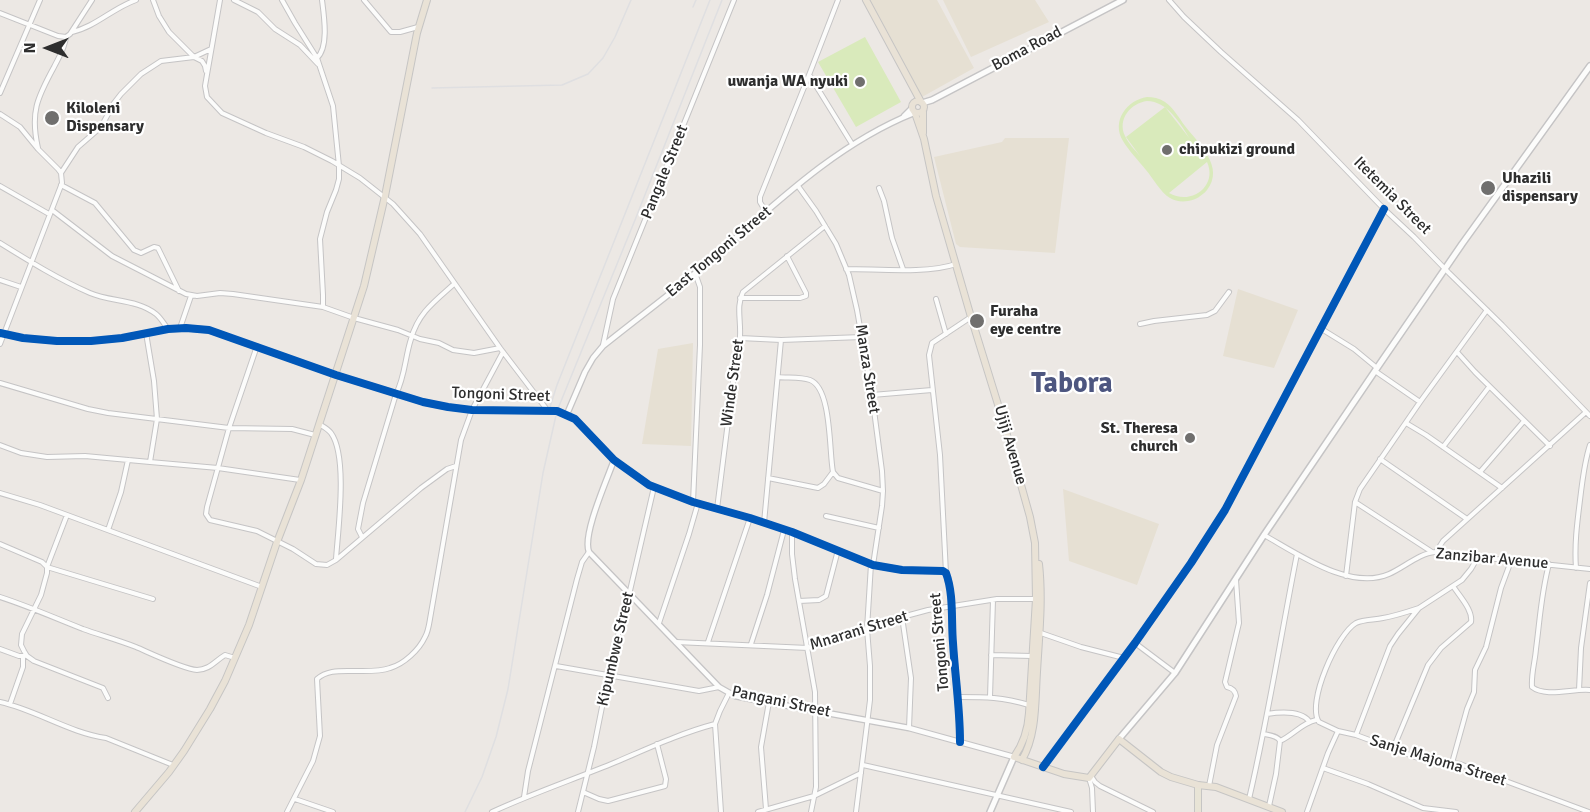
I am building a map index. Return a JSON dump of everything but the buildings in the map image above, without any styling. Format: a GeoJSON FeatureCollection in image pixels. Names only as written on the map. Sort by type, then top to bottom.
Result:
{"type":"FeatureCollection","features":[{"type":"Feature","properties":{"kind":"highway"},"geometry":{"type":"LineString","coordinates":[[135,812],[174,766],[210,709],[236,658],[301,480],[364,286],[385,196],[418,26],[427,0]]}},
{"type":"Feature","properties":{"kind":"highway"},"geometry":{"type":"LineString","coordinates":[[866,0],[913,87],[918,108]]}},
{"type":"Feature","properties":{"kind":"highway","name":"Ujiji Avenue"},"geometry":{"type":"LineString","coordinates":[[918,108],[936,196],[1004,424],[1035,543],[1038,599],[1030,705],[1023,743],[1014,757]]}},
{"type":"Feature","properties":{"kind":"highway"},"geometry":{"type":"LineString","coordinates":[[1022,760],[1028,749],[1033,724],[1037,631]]}},
{"type":"Feature","properties":{"kind":"highway"},"geometry":{"type":"LineString","coordinates":[[1014,757],[1064,774],[1090,777],[1119,739],[1171,777],[1198,785],[1216,787],[1282,812]]}},
{"type":"Feature","properties":{"kind":"highway"},"geometry":{"type":"LineString","coordinates":[[1028,749],[1032,763]]}},
{"type":"Feature","properties":{"kind":"main road","name":"Boma Road"},"geometry":{"type":"LineString","coordinates":[[918,108],[1123,0]]}},
{"type":"Feature","properties":{"kind":"main road"},"geometry":{"type":"LineString","coordinates":[[1119,739],[1175,673],[1264,535],[1376,369],[1590,66]]}},
{"type":"Feature","properties":{"kind":"main road"},"geometry":{"type":"LineString","coordinates":[[990,812],[1014,757]]}},
{"type":"Feature","properties":{"kind":"main road"},"geometry":{"type":"LineString","coordinates":[[1009,771],[1022,760]]}},
{"type":"Feature","properties":{"kind":"main road"},"geometry":{"type":"LineString","coordinates":[[1198,785],[1198,812]]}},
{"type":"Feature","properties":{"kind":"street"},"geometry":{"type":"LineString","coordinates":[[0,93],[40,0]]}},
{"type":"Feature","properties":{"kind":"street"},"geometry":{"type":"LineString","coordinates":[[38,149],[34,127],[41,91],[64,47],[66,37],[92,0]]}},
{"type":"Feature","properties":{"kind":"street"},"geometry":{"type":"LineString","coordinates":[[71,32],[85,29],[120,7],[136,0]]}},
{"type":"Feature","properties":{"kind":"street"},"geometry":{"type":"LineString","coordinates":[[153,0],[169,32],[194,57],[204,63],[207,78]]}},
{"type":"Feature","properties":{"kind":"street"},"geometry":{"type":"LineString","coordinates":[[220,0],[205,86],[207,97],[222,113],[304,147],[339,166],[385,196],[420,234],[548,411]]}},
{"type":"Feature","properties":{"kind":"street"},"geometry":{"type":"LineString","coordinates":[[234,0],[258,12],[275,29],[300,45],[318,64]]}},
{"type":"Feature","properties":{"kind":"street"},"geometry":{"type":"LineString","coordinates":[[282,0],[317,58],[333,106],[339,179],[320,239],[322,307]]}},
{"type":"Feature","properties":{"kind":"street"},"geometry":{"type":"LineString","coordinates":[[317,58],[321,54],[325,37],[322,0]]}},
{"type":"Feature","properties":{"kind":"street"},"geometry":{"type":"LineString","coordinates":[[364,0],[391,32],[400,32],[418,26]]}},
{"type":"Feature","properties":{"kind":"street","name":"Pangale Street"},"geometry":{"type":"LineString","coordinates":[[603,346],[613,300],[734,0]]}},
{"type":"Feature","properties":{"kind":"street"},"geometry":{"type":"LineString","coordinates":[[766,212],[760,197],[838,0]]}},
{"type":"Feature","properties":{"kind":"street","name":"Itetemia Street"},"geometry":{"type":"LineString","coordinates":[[1169,0],[1221,52],[1298,120],[1588,414]]}},
{"type":"Feature","properties":{"kind":"street"},"geometry":{"type":"LineString","coordinates":[[0,13],[66,37]]}},
{"type":"Feature","properties":{"kind":"street"},"geometry":{"type":"LineString","coordinates":[[0,344],[2,333],[32,263],[61,185],[61,173],[78,147],[101,127],[121,94],[141,74],[161,61],[194,57],[212,49]]}},
{"type":"Feature","properties":{"kind":"street"},"geometry":{"type":"LineString","coordinates":[[809,75],[852,144]]}},
{"type":"Feature","properties":{"kind":"street","name":"East Tongoni Street"},"geometry":{"type":"LineString","coordinates":[[567,414],[585,372],[603,346],[852,144],[918,108]]}},
{"type":"Feature","properties":{"kind":"street"},"geometry":{"type":"LineString","coordinates":[[0,114],[20,127],[61,173]]}},
{"type":"Feature","properties":{"kind":"street"},"geometry":{"type":"LineString","coordinates":[[61,185],[95,203],[134,250],[141,253],[154,246],[158,248],[180,291]]}},
{"type":"Feature","properties":{"kind":"street"},"geometry":{"type":"LineString","coordinates":[[0,186],[50,212],[111,256],[191,296],[232,294],[322,307],[420,339],[439,342],[453,350],[474,352],[502,350]]}},
{"type":"Feature","properties":{"kind":"street","name":"Manza Street"},"geometry":{"type":"LineString","coordinates":[[798,186],[836,244],[846,269],[862,337],[882,471],[883,490],[872,565],[867,629],[871,680],[868,721],[856,812]]}},
{"type":"Feature","properties":{"kind":"street"},"geometry":{"type":"LineString","coordinates":[[879,188],[903,269]]}},
{"type":"Feature","properties":{"kind":"street"},"geometry":{"type":"LineString","coordinates":[[1043,767],[1135,643],[1225,510],[1384,209]]}},
{"type":"Feature","properties":{"kind":"street"},"geometry":{"type":"LineString","coordinates":[[787,256],[806,296],[800,298],[740,298],[743,292],[787,256],[825,226]]}},
{"type":"Feature","properties":{"kind":"street"},"geometry":{"type":"LineString","coordinates":[[0,243],[32,263],[92,293],[147,309],[159,317],[168,329]]}},
{"type":"Feature","properties":{"kind":"street"},"geometry":{"type":"LineString","coordinates":[[846,269],[929,269],[957,264]]}},
{"type":"Feature","properties":{"kind":"street"},"geometry":{"type":"LineString","coordinates":[[659,623],[689,534],[695,502],[700,287],[695,273]]}},
{"type":"Feature","properties":{"kind":"street"},"geometry":{"type":"LineString","coordinates":[[0,280],[21,287]]}},
{"type":"Feature","properties":{"kind":"street"},"geometry":{"type":"LineString","coordinates":[[362,537],[358,529],[363,503],[401,384],[412,336],[430,305],[454,284]]}},
{"type":"Feature","properties":{"kind":"street"},"geometry":{"type":"LineString","coordinates":[[1140,324],[1208,315],[1215,311],[1229,292]]}},
{"type":"Feature","properties":{"kind":"street"},"geometry":{"type":"LineString","coordinates":[[180,328],[191,296]]}},
{"type":"Feature","properties":{"kind":"street","name":"Winde Street"},"geometry":{"type":"LineString","coordinates":[[717,509],[740,338],[738,305],[740,298]]}},
{"type":"Feature","properties":{"kind":"street"},"geometry":{"type":"LineString","coordinates":[[936,299],[946,334]]}},
{"type":"Feature","properties":{"kind":"street"},"geometry":{"type":"LineString","coordinates":[[1346,576],[1356,502],[1360,489],[1487,310]]}},
{"type":"Feature","properties":{"kind":"street"},"geometry":{"type":"LineString","coordinates":[[946,573],[940,455],[929,348],[932,343],[971,317]]}},
{"type":"Feature","properties":{"kind":"street"},"geometry":{"type":"LineString","coordinates":[[1320,328],[1353,349],[1420,402]]}},
{"type":"Feature","properties":{"kind":"street","name":"Tongoni Street"},"geometry":{"type":"LineString","coordinates":[[2,333],[23,338],[91,341],[168,329],[209,330],[336,375],[440,406],[472,410],[557,411],[574,419],[614,460],[634,476],[654,487],[792,532],[872,565],[902,570],[943,571],[950,585],[960,741]]}},
{"type":"Feature","properties":{"kind":"street"},"geometry":{"type":"LineString","coordinates":[[146,333],[157,418],[150,462]]}},
{"type":"Feature","properties":{"kind":"street"},"geometry":{"type":"LineString","coordinates":[[740,338],[780,340],[862,337]]}},
{"type":"Feature","properties":{"kind":"street"},"geometry":{"type":"LineString","coordinates":[[764,523],[780,340]]}},
{"type":"Feature","properties":{"kind":"street"},"geometry":{"type":"LineString","coordinates":[[257,346],[229,428],[207,507],[208,518],[257,531],[293,549],[316,564],[327,565],[336,560],[421,488],[447,469],[456,466]]}},
{"type":"Feature","properties":{"kind":"street"},"geometry":{"type":"LineString","coordinates":[[287,812],[315,758],[321,736],[317,679],[333,672],[394,667],[411,655],[425,638],[461,440],[472,410],[502,350]]}},
{"type":"Feature","properties":{"kind":"street"},"geometry":{"type":"LineString","coordinates":[[1457,352],[1550,446]]}},
{"type":"Feature","properties":{"kind":"street"},"geometry":{"type":"LineString","coordinates":[[778,377],[808,379],[820,389],[825,408],[833,472],[838,478],[883,490]]}},
{"type":"Feature","properties":{"kind":"street"},"geometry":{"type":"LineString","coordinates":[[0,383],[108,413],[229,428],[292,429],[315,435]]}},
{"type":"Feature","properties":{"kind":"street"},"geometry":{"type":"LineString","coordinates":[[1443,447],[1490,387]]}},
{"type":"Feature","properties":{"kind":"street"},"geometry":{"type":"LineString","coordinates":[[872,395],[933,390]]}},
{"type":"Feature","properties":{"kind":"street"},"geometry":{"type":"LineString","coordinates":[[1356,502],[1434,552],[1467,519],[1588,414]]}},
{"type":"Feature","properties":{"kind":"street"},"geometry":{"type":"LineString","coordinates":[[1479,472],[1524,421]]}},
{"type":"Feature","properties":{"kind":"street"},"geometry":{"type":"LineString","coordinates":[[1406,423],[1502,488]]}},
{"type":"Feature","properties":{"kind":"street"},"geometry":{"type":"LineString","coordinates":[[319,424],[326,428],[334,438],[339,461],[340,500],[336,560]]}},
{"type":"Feature","properties":{"kind":"street"},"geometry":{"type":"LineString","coordinates":[[0,445],[21,453],[47,457],[85,456],[218,468],[301,480]]}},
{"type":"Feature","properties":{"kind":"street"},"geometry":{"type":"LineString","coordinates":[[1576,567],[1578,515],[1590,445]]}},
{"type":"Feature","properties":{"kind":"street"},"geometry":{"type":"LineString","coordinates":[[1380,459],[1467,519]]}},
{"type":"Feature","properties":{"kind":"street"},"geometry":{"type":"LineString","coordinates":[[108,530],[122,492],[128,460]]}},
{"type":"Feature","properties":{"kind":"street"},"geometry":{"type":"LineString","coordinates":[[524,797],[525,783],[577,579],[582,562],[589,552],[587,542],[589,530],[614,460]]}},
{"type":"Feature","properties":{"kind":"street"},"geometry":{"type":"LineString","coordinates":[[768,478],[818,488],[833,472]]}},
{"type":"Feature","properties":{"kind":"street","name":"Kipumbwe Street"},"geometry":{"type":"LineString","coordinates":[[578,812],[608,675],[654,487]]}},
{"type":"Feature","properties":{"kind":"street"},"geometry":{"type":"LineString","coordinates":[[0,493],[67,515],[262,587]]}},
{"type":"Feature","properties":{"kind":"street"},"geometry":{"type":"LineString","coordinates":[[10,704],[25,656],[21,639],[44,587],[47,567],[67,515]]}},
{"type":"Feature","properties":{"kind":"street"},"geometry":{"type":"LineString","coordinates":[[826,516],[879,528]]}},
{"type":"Feature","properties":{"kind":"street"},"geometry":{"type":"LineString","coordinates":[[708,642],[750,518]]}},
{"type":"Feature","properties":{"kind":"street"},"geometry":{"type":"LineString","coordinates":[[751,644],[784,530]]}},
{"type":"Feature","properties":{"kind":"street"},"geometry":{"type":"LineString","coordinates":[[792,532],[792,554],[815,692],[816,778],[811,812]]}},
{"type":"Feature","properties":{"kind":"street","name":"Zanzibar Avenue"},"geometry":{"type":"LineString","coordinates":[[1264,535],[1320,566],[1346,576],[1369,578],[1388,574],[1434,552],[1590,569]]}},
{"type":"Feature","properties":{"kind":"street"},"geometry":{"type":"LineString","coordinates":[[0,544],[42,562],[47,567],[153,599]]}},
{"type":"Feature","properties":{"kind":"street"},"geometry":{"type":"LineString","coordinates":[[799,601],[819,600],[826,596],[838,550]]}},
{"type":"Feature","properties":{"kind":"street","name":"Pangani Street"},"geometry":{"type":"LineString","coordinates":[[589,552],[718,687],[729,693],[745,698],[909,728],[1014,757]]}},
{"type":"Feature","properties":{"kind":"street"},"geometry":{"type":"LineString","coordinates":[[1249,799],[1264,734],[1297,554]]}},
{"type":"Feature","properties":{"kind":"street"},"geometry":{"type":"LineString","coordinates":[[1268,807],[1276,774],[1280,741],[1309,721],[1316,720],[1319,686],[1337,645],[1350,627],[1364,620],[1389,617],[1419,608],[1467,575],[1478,557]]}},
{"type":"Feature","properties":{"kind":"street"},"geometry":{"type":"LineString","coordinates":[[1452,763],[1473,692],[1475,670],[1486,647],[1501,588],[1512,561]]}},
{"type":"Feature","properties":{"kind":"street"},"geometry":{"type":"LineString","coordinates":[[1549,564],[1541,600],[1532,687],[1541,691],[1590,690]]}},
{"type":"Feature","properties":{"kind":"street"},"geometry":{"type":"LineString","coordinates":[[1209,786],[1217,745],[1236,696],[1235,691],[1227,687],[1225,682],[1239,623],[1236,580]]}},
{"type":"Feature","properties":{"kind":"street"},"geometry":{"type":"LineString","coordinates":[[1579,690],[1581,648],[1590,583]]}},
{"type":"Feature","properties":{"kind":"street"},"geometry":{"type":"LineString","coordinates":[[1393,748],[1428,665],[1441,648],[1471,622],[1470,611],[1453,586]]}},
{"type":"Feature","properties":{"kind":"street"},"geometry":{"type":"LineString","coordinates":[[0,597],[35,608],[196,670],[212,666],[225,655],[236,658]]}},
{"type":"Feature","properties":{"kind":"street","name":"Mnarani Street"},"geometry":{"type":"LineString","coordinates":[[676,642],[808,648],[902,617],[951,606],[997,599],[1038,599]]}},
{"type":"Feature","properties":{"kind":"street"},"geometry":{"type":"LineString","coordinates":[[990,697],[993,600]]}},
{"type":"Feature","properties":{"kind":"street"},"geometry":{"type":"LineString","coordinates":[[1356,735],[1390,646],[1419,608]]}},
{"type":"Feature","properties":{"kind":"street"},"geometry":{"type":"LineString","coordinates":[[902,617],[911,678],[909,728]]}},
{"type":"Feature","properties":{"kind":"street"},"geometry":{"type":"LineString","coordinates":[[1037,631],[1081,647],[1124,658]]}},
{"type":"Feature","properties":{"kind":"street"},"geometry":{"type":"LineString","coordinates":[[1135,643],[1175,673]]}},
{"type":"Feature","properties":{"kind":"street"},"geometry":{"type":"LineString","coordinates":[[0,649],[25,656],[103,688],[108,698]]}},
{"type":"Feature","properties":{"kind":"street"},"geometry":{"type":"LineString","coordinates":[[991,655],[1032,656]]}},
{"type":"Feature","properties":{"kind":"street"},"geometry":{"type":"LineString","coordinates":[[556,666],[699,691],[718,687]]}},
{"type":"Feature","properties":{"kind":"street"},"geometry":{"type":"LineString","coordinates":[[721,812],[716,724],[729,693]]}},
{"type":"Feature","properties":{"kind":"street"},"geometry":{"type":"LineString","coordinates":[[958,697],[1008,698],[1030,705]]}},
{"type":"Feature","properties":{"kind":"street"},"geometry":{"type":"LineString","coordinates":[[0,702],[53,722],[106,738],[174,766]]}},
{"type":"Feature","properties":{"kind":"street"},"geometry":{"type":"LineString","coordinates":[[766,809],[761,747],[769,702]]}},
{"type":"Feature","properties":{"kind":"street"},"geometry":{"type":"LineString","coordinates":[[1267,714],[1280,712],[1298,714],[1309,721]]}},
{"type":"Feature","properties":{"kind":"street","name":"Sanje Majoma Street"},"geometry":{"type":"LineString","coordinates":[[1316,720],[1338,731],[1356,735],[1426,760],[1460,764],[1589,811]]}},
{"type":"Feature","properties":{"kind":"street"},"geometry":{"type":"LineString","coordinates":[[492,812],[657,744],[716,724]]}},
{"type":"Feature","properties":{"kind":"street"},"geometry":{"type":"LineString","coordinates":[[1307,812],[1338,731]]}},
{"type":"Feature","properties":{"kind":"street"},"geometry":{"type":"LineString","coordinates":[[1264,734],[1280,741]]}},
{"type":"Feature","properties":{"kind":"street"},"geometry":{"type":"LineString","coordinates":[[583,792],[608,801],[665,786],[666,779],[657,744]]}},
{"type":"Feature","properties":{"kind":"street"},"geometry":{"type":"LineString","coordinates":[[863,765],[1071,812]]}},
{"type":"Feature","properties":{"kind":"street"},"geometry":{"type":"LineString","coordinates":[[1323,768],[1368,784],[1423,808],[1456,812]]}},
{"type":"Feature","properties":{"kind":"street"},"geometry":{"type":"LineString","coordinates":[[758,812],[814,796],[861,773]]}},
{"type":"Feature","properties":{"kind":"street"},"geometry":{"type":"LineString","coordinates":[[1090,777],[1093,812]]}},
{"type":"Feature","properties":{"kind":"street"},"geometry":{"type":"LineString","coordinates":[[1090,777],[1100,786],[1153,812]]}},
{"type":"Feature","properties":{"kind":"street"},"geometry":{"type":"LineString","coordinates":[[525,783],[534,793]]}},
{"type":"Feature","properties":{"kind":"street"},"geometry":{"type":"LineString","coordinates":[[294,799],[333,812]]}},
{"type":"Feature","properties":{"kind":"shaded area"},"geometry":{"type":"Polygon","coordinates":[[[869,0],[937,0],[974,68],[922,97],[869,0]]]}},
{"type":"Feature","properties":{"kind":"shaded area"},"geometry":{"type":"Polygon","coordinates":[[[943,0],[1035,0],[1049,22],[971,57],[943,0]]]}},
{"type":"Feature","properties":{"kind":"shaded area"},"geometry":{"type":"Polygon","coordinates":[[[1005,138],[1069,138],[1055,253],[960,247],[956,244],[934,157],[1002,142],[1005,138]]]}},
{"type":"Feature","properties":{"kind":"shaded area"},"geometry":{"type":"Polygon","coordinates":[[[1238,289],[1298,310],[1274,368],[1223,356],[1238,289]]]}},
{"type":"Feature","properties":{"kind":"shaded area"},"geometry":{"type":"Polygon","coordinates":[[[693,343],[691,446],[642,444],[658,349],[693,343]]]}},
{"type":"Feature","properties":{"kind":"shaded area"},"geometry":{"type":"Polygon","coordinates":[[[1063,489],[1159,524],[1137,585],[1069,561],[1063,489]]]}},
{"type":"Feature","properties":{"kind":"green space","name":"uwanja WA nyuki"},"geometry":{"type":"Polygon","coordinates":[[[865,37],[901,102],[856,127],[818,62],[865,37]]]}},
{"type":"Feature","properties":{"kind":"green space","name":"chipukizi ground"},"geometry":{"type":"Polygon","coordinates":[[[1147,97],[1168,104],[1203,148],[1212,164],[1213,173],[1212,181],[1203,194],[1191,200],[1174,200],[1160,189],[1128,148],[1123,141],[1119,126],[1123,113],[1133,102],[1147,97]],[[1141,102],[1131,108],[1124,118],[1125,136],[1140,156],[1126,137],[1165,107],[1154,102],[1141,102]],[[1166,108],[1190,139],[1177,120],[1166,108]],[[1207,162],[1169,193],[1186,197],[1200,191],[1209,179],[1207,162]]]}},
{"type":"Feature","properties":{"kind":"railway"},"geometry":{"type":"LineString","coordinates":[[432,88],[562,85],[588,74],[603,58],[631,0]]}},
{"type":"Feature","properties":{"kind":"railway"},"geometry":{"type":"LineString","coordinates":[[693,7],[696,0]]}},
{"type":"Feature","properties":{"kind":"railway"},"geometry":{"type":"LineString","coordinates":[[550,407],[710,0]]}},
{"type":"Feature","properties":{"kind":"railway"},"geometry":{"type":"LineString","coordinates":[[465,812],[482,777],[496,737],[508,689],[543,473],[557,411],[722,0]]}},
{"type":"Feature","properties":{"kind":"cycle path"},"geometry":{"type":"LineString","coordinates":[[1043,767],[1135,643],[1225,510],[1384,209]]}},
{"type":"Feature","properties":{"kind":"cycle path"},"geometry":{"type":"LineString","coordinates":[[0,333],[57,341],[91,341],[122,338],[168,329],[209,330],[336,375],[423,402],[472,410],[557,411],[575,419],[614,460],[649,485],[693,502],[792,532],[873,565],[902,570],[943,571],[949,581],[951,599],[960,742]]}},
{"type":"Feature","properties":{"kind":"place","name":"uwanja WA nyuki"},"geometry":{"type":"Point","coordinates":[860,82]}},
{"type":"Feature","properties":{"kind":"place","name":"Kiloleni Dispensary"},"geometry":{"type":"Point","coordinates":[52,118]}},
{"type":"Feature","properties":{"kind":"place","name":"chipukizi ground"},"geometry":{"type":"Point","coordinates":[1167,150]}},
{"type":"Feature","properties":{"kind":"place","name":"Uhazili dispensary"},"geometry":{"type":"Point","coordinates":[1488,188]}},
{"type":"Feature","properties":{"kind":"place","name":"Furaha eye centre"},"geometry":{"type":"Point","coordinates":[977,321]}},
{"type":"Feature","properties":{"kind":"place","name":"St. Theresa church"},"geometry":{"type":"Point","coordinates":[1190,438]}},
{"type":"Feature","properties":{"kind":"district","name":"Tabora"},"geometry":{"type":"Point","coordinates":[1072,385]}}]}
